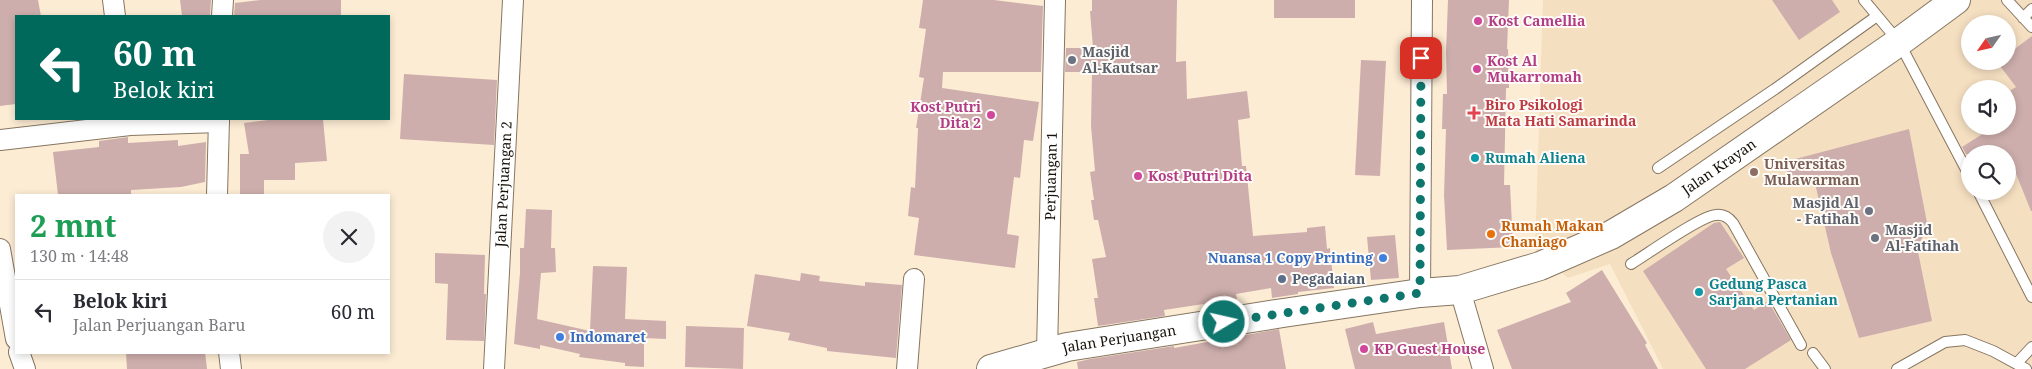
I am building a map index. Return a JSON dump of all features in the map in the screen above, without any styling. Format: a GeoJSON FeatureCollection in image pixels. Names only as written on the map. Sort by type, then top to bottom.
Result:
{"type":"FeatureCollection","features":[{"type":"Feature","properties":{"kind":"street"},"geometry":{"type":"LineString","coordinates":[[113,0],[115,15]]}},
{"type":"Feature","properties":{"kind":"street"},"geometry":{"type":"LineString","coordinates":[[222,15],[223,0]]}},
{"type":"Feature","properties":{"kind":"street","name":"Jalan Perjuangan 2"},"geometry":{"type":"LineString","coordinates":[[494,369],[513,0]]}},
{"type":"Feature","properties":{"kind":"street","name":"Perjuangan 1"},"geometry":{"type":"LineString","coordinates":[[1046,352],[1055,0]]}},
{"type":"Feature","properties":{"kind":"street"},"geometry":{"type":"LineString","coordinates":[[1420,293],[1422,0]]}},
{"type":"Feature","properties":{"kind":"street","name":"Jalan Krayan"},"geometry":{"type":"LineString","coordinates":[[1460,290],[1540,266],[1611,235],[1674,198],[1899,42],[1956,0]]}},
{"type":"Feature","properties":{"kind":"street"},"geometry":{"type":"LineString","coordinates":[[0,140],[129,122],[219,120],[217,194]]}},
{"type":"Feature","properties":{"kind":"street"},"geometry":{"type":"LineString","coordinates":[[0,249],[15,333]]}},
{"type":"Feature","properties":{"kind":"street"},"geometry":{"type":"LineString","coordinates":[[907,369],[914,279]]}},
{"type":"Feature","properties":{"kind":"street"},"geometry":{"type":"LineString","coordinates":[[1460,290],[1483,369]]}},
{"type":"Feature","properties":{"kind":"street","name":"Jalan Perjuangan"},"geometry":{"type":"LineString","coordinates":[[991,369],[1046,352],[1274,314],[1420,293],[1460,290]]}},
{"type":"Feature","properties":{"kind":"street"},"geometry":{"type":"LineString","coordinates":[[20,354],[25,369]]}},
{"type":"Feature","properties":{"kind":"street"},"geometry":{"type":"LineString","coordinates":[[229,354],[231,369]]}},
{"type":"Feature","properties":{"kind":"lane"},"geometry":{"type":"LineString","coordinates":[[1864,0],[1899,42],[1961,160]]}},
{"type":"Feature","properties":{"kind":"lane"},"geometry":{"type":"LineString","coordinates":[[2007,0],[2032,27]]}},
{"type":"Feature","properties":{"kind":"lane"},"geometry":{"type":"LineString","coordinates":[[2023,18],[2032,8]]}},
{"type":"Feature","properties":{"kind":"lane"},"geometry":{"type":"LineString","coordinates":[[1658,168],[1775,89],[1876,16]]}},
{"type":"Feature","properties":{"kind":"lane"},"geometry":{"type":"LineString","coordinates":[[1983,200],[2032,297]]}},
{"type":"Feature","properties":{"kind":"lane"},"geometry":{"type":"LineString","coordinates":[[1631,264],[1700,220],[1716,214],[1728,218],[1733,223],[1802,345]]}},
{"type":"Feature","properties":{"kind":"lane"},"geometry":{"type":"LineString","coordinates":[[1897,369],[1945,342],[1965,340],[1993,351],[2026,369]]}},
{"type":"Feature","properties":{"kind":"lane"},"geometry":{"type":"LineString","coordinates":[[2016,363],[2032,347]]}},
{"type":"Feature","properties":{"kind":"lane"},"geometry":{"type":"LineString","coordinates":[[1812,353],[1824,369]]}},
{"type":"Feature","properties":{"kind":"shaded area","name":"Universitas Mulawarman"},"geometry":{"type":"Polygon","coordinates":[[[1543,0],[2032,0],[2032,369],[1663,369],[1610,264],[1568,278],[1535,249],[1543,0]]]}},
{"type":"Feature","properties":{"kind":"building"},"geometry":{"type":"Polygon","coordinates":[[[0,0],[38,0],[41,15],[15,15],[15,104],[0,106],[0,0]]]}},
{"type":"Feature","properties":{"kind":"building"},"geometry":{"type":"Polygon","coordinates":[[[180,0],[211,0],[210,15],[182,15],[180,0]]]}},
{"type":"Feature","properties":{"kind":"building"},"geometry":{"type":"Polygon","coordinates":[[[261,0],[341,0],[341,15],[234,15],[235,3],[261,0]]]}},
{"type":"Feature","properties":{"kind":"building"},"geometry":{"type":"Polygon","coordinates":[[[923,0],[994,0],[1043,6],[1041,72],[943,72],[942,88],[1039,102],[1033,141],[1024,140],[1020,178],[1014,177],[1007,234],[1019,236],[1015,268],[914,255],[919,218],[908,216],[911,187],[915,188],[918,128],[916,128],[924,78],[919,77],[926,29],[919,28],[923,0]]]}},
{"type":"Feature","properties":{"kind":"building"},"geometry":{"type":"Polygon","coordinates":[[[1092,0],[1177,0],[1176,62],[1186,61],[1187,99],[1247,91],[1250,118],[1238,120],[1242,166],[1246,166],[1253,236],[1307,232],[1307,228],[1325,226],[1327,249],[1330,248],[1334,288],[1298,292],[1298,294],[1272,298],[1271,288],[1236,294],[1237,299],[1164,310],[1165,316],[1098,326],[1094,298],[1098,298],[1092,259],[1106,257],[1098,220],[1094,220],[1091,200],[1094,200],[1090,172],[1095,171],[1091,126],[1092,72],[1065,72],[1066,48],[1093,48],[1090,11],[1092,11],[1092,0]]]}},
{"type":"Feature","properties":{"kind":"building"},"geometry":{"type":"Polygon","coordinates":[[[1274,0],[1355,0],[1355,18],[1274,18],[1274,0]]]}},
{"type":"Feature","properties":{"kind":"building"},"geometry":{"type":"Polygon","coordinates":[[[1448,0],[1509,0],[1507,49],[1509,88],[1506,88],[1504,185],[1510,185],[1513,247],[1447,250],[1444,195],[1446,129],[1442,129],[1443,94],[1447,94],[1448,0]]]}},
{"type":"Feature","properties":{"kind":"building"},"geometry":{"type":"Polygon","coordinates":[[[1772,0],[1832,0],[1840,12],[1799,40],[1772,0]]]}},
{"type":"Feature","properties":{"kind":"building"},"geometry":{"type":"Polygon","coordinates":[[[2032,36],[2032,211],[2016,174],[2016,145],[1965,145],[1981,135],[2016,135],[2016,80],[2011,80],[2003,70],[2016,70],[2016,48],[2032,36]]]}},
{"type":"Feature","properties":{"kind":"building"},"geometry":{"type":"Polygon","coordinates":[[[1361,60],[1386,61],[1380,176],[1355,175],[1361,60]]]}},
{"type":"Feature","properties":{"kind":"building"},"geometry":{"type":"Polygon","coordinates":[[[404,74],[497,80],[494,145],[400,139],[404,74]]]}},
{"type":"Feature","properties":{"kind":"building"},"geometry":{"type":"Polygon","coordinates":[[[268,120],[323,120],[327,161],[295,163],[295,180],[264,180],[264,194],[240,194],[240,154],[249,154],[244,123],[268,120]]]}},
{"type":"Feature","properties":{"kind":"building","name":"Masjid Al-Fatihah"},"geometry":{"type":"Polygon","coordinates":[[[1909,129],[1928,228],[1917,247],[1932,321],[1859,338],[1831,253],[1815,183],[1793,187],[1784,162],[1909,129]]]}},
{"type":"Feature","properties":{"kind":"building"},"geometry":{"type":"Polygon","coordinates":[[[128,137],[128,143],[178,140],[178,146],[206,142],[205,182],[181,187],[131,190],[131,194],[58,194],[53,152],[99,147],[99,141],[128,137]]]}},
{"type":"Feature","properties":{"kind":"building"},"geometry":{"type":"Polygon","coordinates":[[[526,209],[552,210],[551,248],[555,248],[556,272],[541,273],[537,319],[590,331],[593,266],[627,267],[625,319],[666,321],[666,339],[644,338],[644,367],[625,366],[625,363],[579,357],[580,354],[540,345],[540,349],[514,344],[520,273],[520,248],[524,248],[526,209]]]}},
{"type":"Feature","properties":{"kind":"building","name":"Gedung Pasca Sarjana Pertanian"},"geometry":{"type":"Polygon","coordinates":[[[1720,222],[1744,258],[1726,269],[1754,310],[1768,301],[1791,340],[1745,369],[1706,369],[1643,271],[1714,223],[1720,222]]]}},
{"type":"Feature","properties":{"kind":"building","name":"Nuansa 1 Copy Printing"},"geometry":{"type":"Polygon","coordinates":[[[1395,235],[1399,278],[1371,280],[1367,237],[1395,235]]]}},
{"type":"Feature","properties":{"kind":"building"},"geometry":{"type":"Polygon","coordinates":[[[435,253],[485,255],[484,341],[446,340],[448,284],[435,283],[435,253]]]}},
{"type":"Feature","properties":{"kind":"building"},"geometry":{"type":"Polygon","coordinates":[[[1602,270],[1647,343],[1645,345],[1658,369],[1512,369],[1497,330],[1571,302],[1566,293],[1602,270]]]}},
{"type":"Feature","properties":{"kind":"building"},"geometry":{"type":"Polygon","coordinates":[[[801,273],[820,276],[819,281],[865,286],[865,282],[902,285],[896,358],[827,351],[827,348],[788,340],[790,333],[747,326],[755,274],[800,281],[801,273]]]}},
{"type":"Feature","properties":{"kind":"building"},"geometry":{"type":"Polygon","coordinates":[[[1373,322],[1376,334],[1444,322],[1452,369],[1355,369],[1345,329],[1373,322]]]}},
{"type":"Feature","properties":{"kind":"building"},"geometry":{"type":"Polygon","coordinates":[[[686,326],[744,328],[743,369],[685,367],[686,326]]]}},
{"type":"Feature","properties":{"kind":"building"},"geometry":{"type":"Polygon","coordinates":[[[1279,329],[1286,369],[1078,369],[1077,362],[1090,359],[1174,346],[1174,348],[1279,329]]]}},
{"type":"Feature","properties":{"kind":"building"},"geometry":{"type":"Polygon","coordinates":[[[126,354],[205,354],[207,369],[127,369],[126,354]]]}},
{"type":"Feature","properties":{"kind":"place","name":"Kost Camellia"},"geometry":{"type":"Point","coordinates":[1478,21]}},
{"type":"Feature","properties":{"kind":"place","name":"Masjid Al-Kautsar"},"geometry":{"type":"Point","coordinates":[1072,60]}},
{"type":"Feature","properties":{"kind":"place","name":"Kost Al Mukarromah"},"geometry":{"type":"Point","coordinates":[1477,69]}},
{"type":"Feature","properties":{"kind":"place","name":"Biro Psikologi Mata Hati Samarinda"},"geometry":{"type":"Point","coordinates":[1474,113]}},
{"type":"Feature","properties":{"kind":"place","name":"Kost Putri Dita 2"},"geometry":{"type":"Point","coordinates":[991,115]}},
{"type":"Feature","properties":{"kind":"place","name":"Rumah Aliena"},"geometry":{"type":"Point","coordinates":[1475,158]}},
{"type":"Feature","properties":{"kind":"place","name":"Universitas Mulawarman"},"geometry":{"type":"Point","coordinates":[1754,172]}},
{"type":"Feature","properties":{"kind":"place","name":"Kost Putri Dita"},"geometry":{"type":"Point","coordinates":[1138,176]}},
{"type":"Feature","properties":{"kind":"place","name":"Masjid Al - Fatihah"},"geometry":{"type":"Point","coordinates":[1869,211]}},
{"type":"Feature","properties":{"kind":"place","name":"Rumah Makan Chaniago"},"geometry":{"type":"Point","coordinates":[1491,234]}},
{"type":"Feature","properties":{"kind":"place","name":"Masjid Al-Fatihah"},"geometry":{"type":"Point","coordinates":[1875,238]}},
{"type":"Feature","properties":{"kind":"place","name":"Nuansa 1 Copy Printing"},"geometry":{"type":"Point","coordinates":[1383,258]}},
{"type":"Feature","properties":{"kind":"place","name":"Pegadaian"},"geometry":{"type":"Point","coordinates":[1282,279]}},
{"type":"Feature","properties":{"kind":"place","name":"Gedung Pasca Sarjana Pertanian"},"geometry":{"type":"Point","coordinates":[1699,292]}},
{"type":"Feature","properties":{"kind":"place","name":"Indomaret"},"geometry":{"type":"Point","coordinates":[560,337]}},
{"type":"Feature","properties":{"kind":"place","name":"KP Guest House"},"geometry":{"type":"Point","coordinates":[1364,349]}},
{"type":"Feature","properties":{"kind":"route"},"geometry":{"type":"LineString","coordinates":[[1224,322],[1420,293],[1421,58]]}}]}
